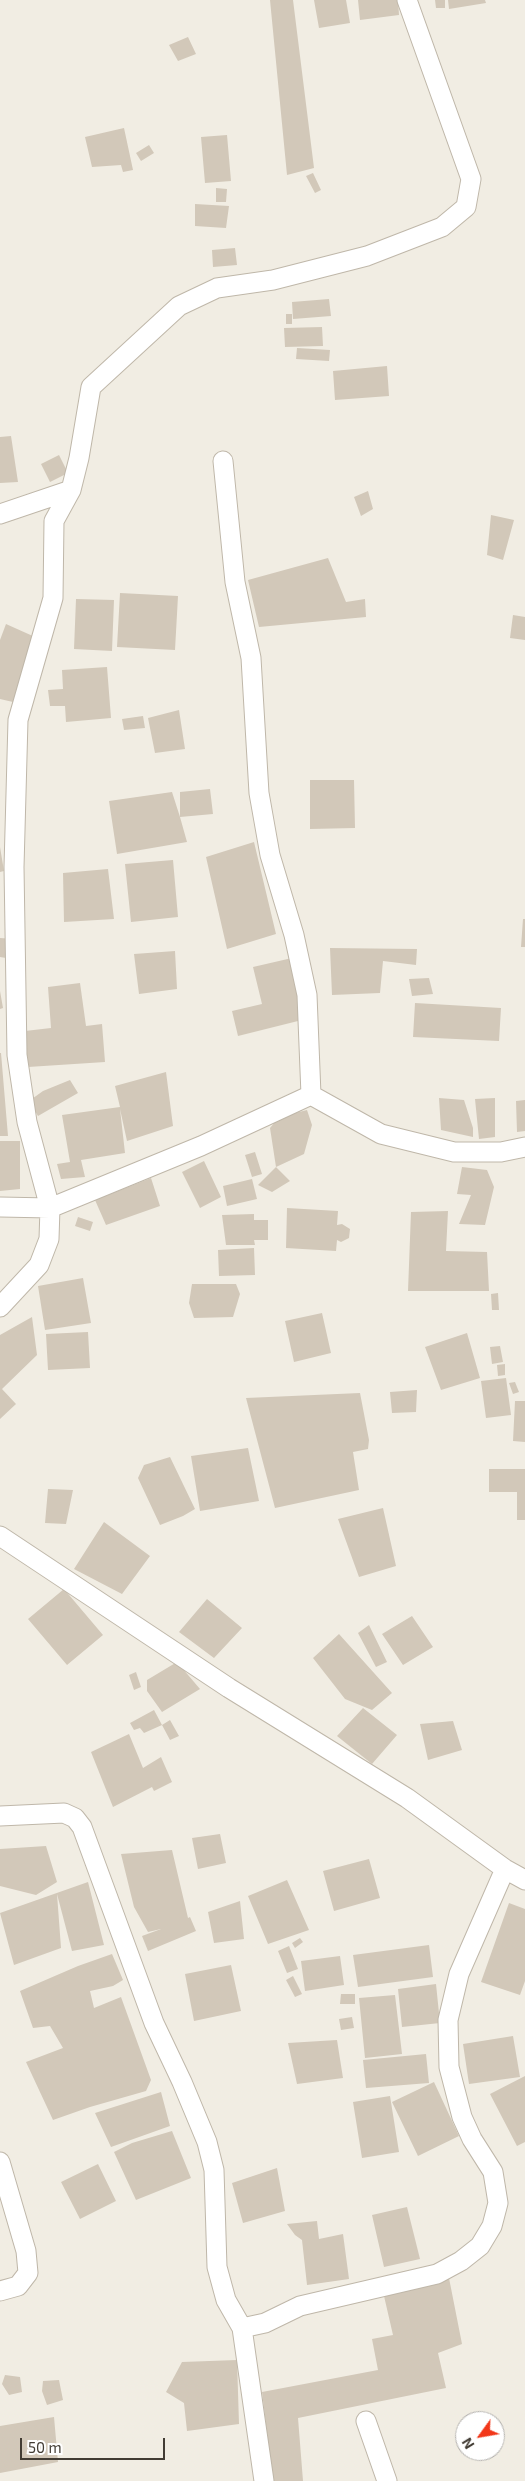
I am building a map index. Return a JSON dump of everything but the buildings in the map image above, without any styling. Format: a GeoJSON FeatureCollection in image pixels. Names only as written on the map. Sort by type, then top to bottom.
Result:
{"type":"FeatureCollection","features":[{"type":"Feature","properties":{"kind":"street"},"geometry":{"type":"LineString","coordinates":[[0,1307],[38,1265],[49,1238],[50,1208],[27,1122],[17,1056],[14,867],[18,720],[53,598],[54,521],[71,490],[79,458],[91,387],[179,306],[217,288],[273,280],[367,256],[442,226],[466,207],[470,179],[407,0]]}},
{"type":"Feature","properties":{"kind":"street"},"geometry":{"type":"LineString","coordinates":[[223,461],[235,582],[251,658],[259,792],[270,855],[294,936],[307,995],[311,1095]]}},
{"type":"Feature","properties":{"kind":"street"},"geometry":{"type":"LineString","coordinates":[[0,514],[71,490]]}},
{"type":"Feature","properties":{"kind":"street"},"geometry":{"type":"LineString","coordinates":[[311,1095],[381,1134],[454,1152],[500,1152],[525,1147]]}},
{"type":"Feature","properties":{"kind":"street"},"geometry":{"type":"LineString","coordinates":[[0,1207],[50,1208],[201,1146],[311,1095]]}},
{"type":"Feature","properties":{"kind":"street"},"geometry":{"type":"LineString","coordinates":[[0,1536],[230,1688],[407,1798],[505,1869],[525,1880]]}},
{"type":"Feature","properties":{"kind":"street"},"geometry":{"type":"LineString","coordinates":[[0,1816],[64,1813],[75,1818],[82,1827],[154,2023],[207,2142],[214,2170],[217,2267],[226,2300],[242,2328],[264,2481]]}},
{"type":"Feature","properties":{"kind":"street"},"geometry":{"type":"LineString","coordinates":[[242,2328],[265,2323],[300,2306],[437,2274],[461,2261],[480,2246],[492,2226],[498,2203],[493,2172],[472,2139],[462,2117],[449,2068],[448,2020],[459,1974],[482,1916],[505,1869]]}},
{"type":"Feature","properties":{"kind":"street"},"geometry":{"type":"LineString","coordinates":[[0,2162],[26,2251],[28,2273],[18,2286],[0,2291]]}},
{"type":"Feature","properties":{"kind":"street"},"geometry":{"type":"LineString","coordinates":[[366,2421],[387,2481]]}}]}
